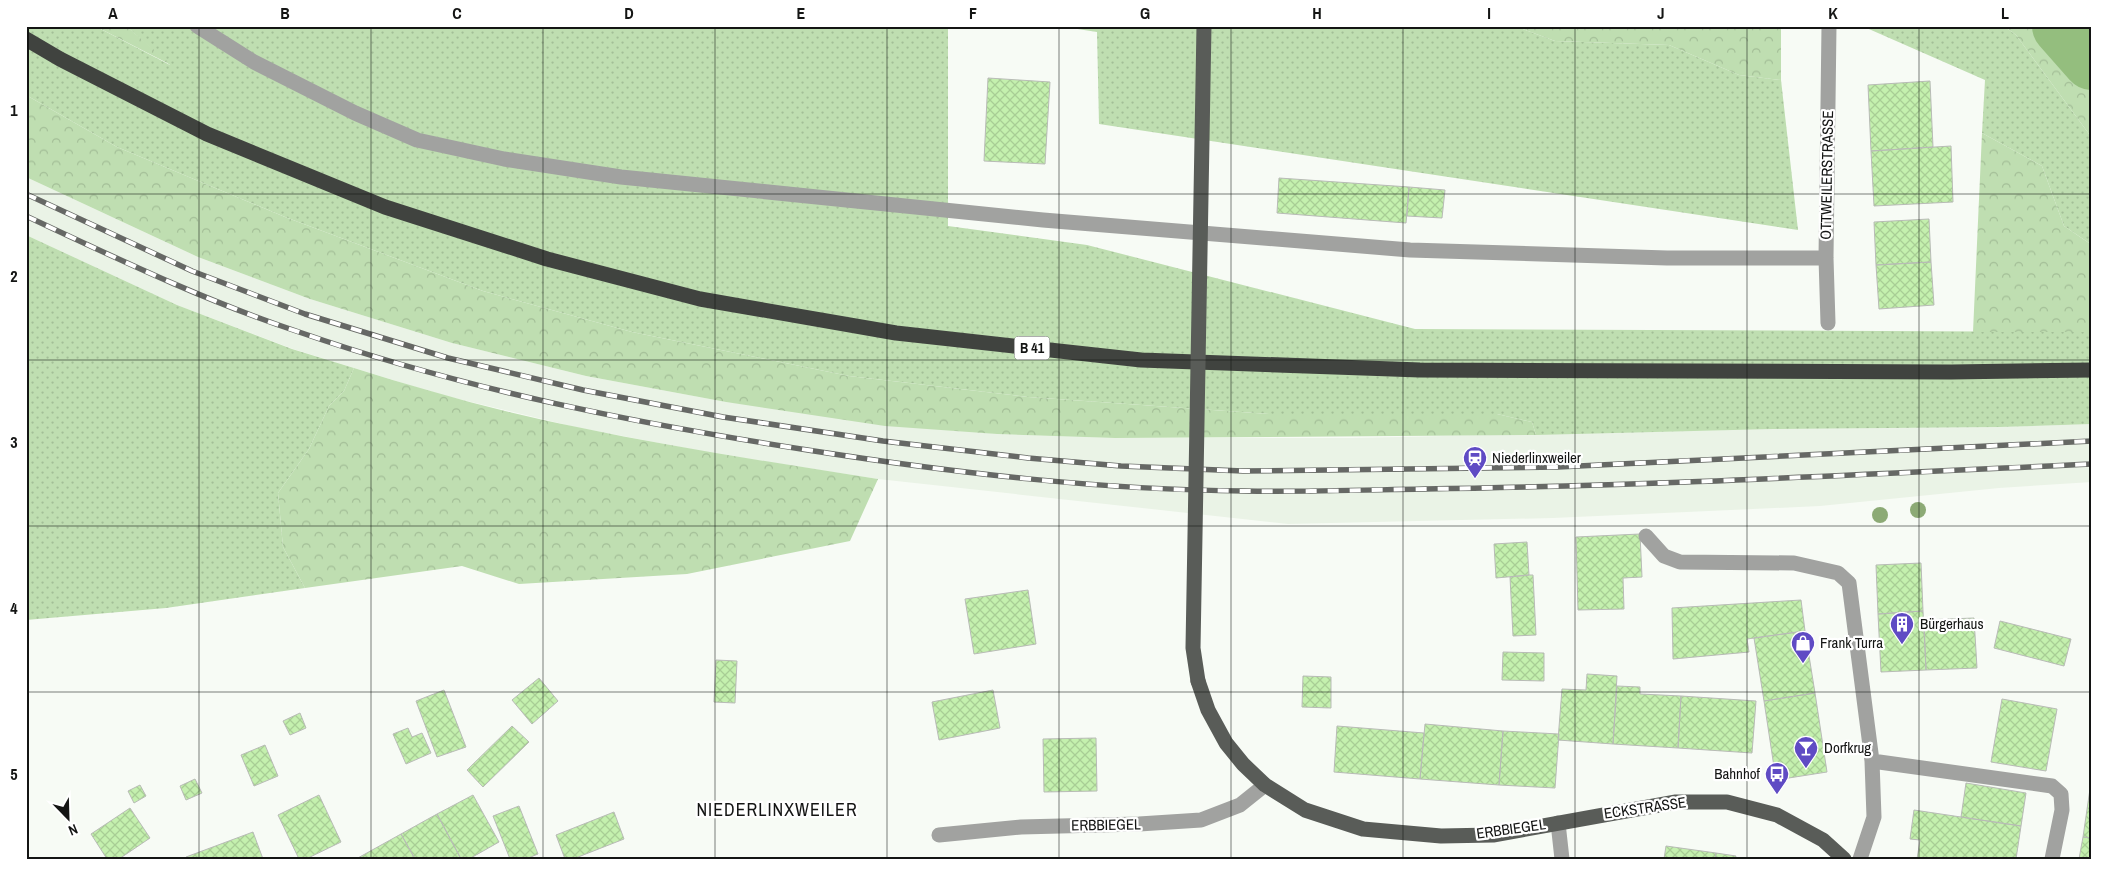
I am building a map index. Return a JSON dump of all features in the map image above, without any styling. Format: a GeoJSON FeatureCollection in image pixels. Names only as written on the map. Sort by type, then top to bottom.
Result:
{"type":"FeatureCollection","features":[{"type":"Feature","properties":{"kind":"highway","name":"B 41"},"geometry":{"type":"LineString","coordinates":[[26,39],[60,59],[207,134],[385,207],[547,259],[700,299],[896,333],[1141,360],[1420,370],[1950,372],[2092,370]]}},
{"type":"Feature","properties":{"kind":"main road","name":"ERBBIEGEL"},"geometry":{"type":"LineString","coordinates":[[1204,26],[1193,648],[1198,681],[1208,710],[1226,743],[1243,764],[1265,786],[1305,810],[1364,829],[1441,836],[1493,835],[1558,822]]}},
{"type":"Feature","properties":{"kind":"main road","name":"ECKSTRASSE"},"geometry":{"type":"LineString","coordinates":[[1558,822],[1676,802],[1727,802],[1777,815],[1823,840],[1844,859]]}},
{"type":"Feature","properties":{"kind":"street"},"geometry":{"type":"LineString","coordinates":[[197,26],[254,62],[355,113],[417,140],[504,159],[621,177],[1043,220],[1410,250],[1668,258],[1826,258]]}},
{"type":"Feature","properties":{"kind":"street","name":"OTTWEILERSTRASSE"},"geometry":{"type":"LineString","coordinates":[[1828,323],[1826,258],[1829,26]]}},
{"type":"Feature","properties":{"kind":"street"},"geometry":{"type":"LineString","coordinates":[[1646,536],[1664,556],[1680,562],[1794,563],[1838,573],[1850,583],[1872,761],[1874,818],[1860,859]]}},
{"type":"Feature","properties":{"kind":"street"},"geometry":{"type":"LineString","coordinates":[[1872,761],[2052,786],[2061,794],[2062,810],[2052,859]]}},
{"type":"Feature","properties":{"kind":"street","name":"ERBBIEGEL"},"geometry":{"type":"LineString","coordinates":[[939,835],[1021,826],[1139,824],[1201,820],[1240,805],[1265,786]]}},
{"type":"Feature","properties":{"kind":"street"},"geometry":{"type":"LineString","coordinates":[[1558,822],[1562,859]]}},
{"type":"Feature","properties":{"kind":"shaded area"},"geometry":{"type":"Polygon","coordinates":[[[26,177],[198,257],[310,299],[452,343],[586,376],[726,402],[997,434],[1115,438],[1351,438],[2092,424],[2092,482],[1999,488],[1820,506],[1553,518],[1288,524],[878,479],[717,454],[575,427],[438,394],[293,349],[177,305],[26,235],[26,177]]]}},
{"type":"Feature","properties":{"kind":"green space"},"geometry":{"type":"Polygon","coordinates":[[[26,26],[95,26],[170,65],[126,26],[948,26],[948,226],[1087,245],[1415,329],[2092,332],[2092,424],[1536,435],[1532,422],[1497,414],[1269,414],[1028,397],[849,376],[632,332],[483,291],[285,217],[117,147],[26,95],[26,26]]]}},
{"type":"Feature","properties":{"kind":"green space"},"geometry":{"type":"Polygon","coordinates":[[[95,26],[126,26],[173,66],[95,26]]]}},
{"type":"Feature","properties":{"kind":"green space"},"geometry":{"type":"Polygon","coordinates":[[[1058,26],[1515,26],[1555,41],[1669,45],[1739,75],[1781,80],[1798,230],[1099,124],[1097,32],[1058,26]]]}},
{"type":"Feature","properties":{"kind":"green space"},"geometry":{"type":"Polygon","coordinates":[[[1515,26],[1781,26],[1781,80],[1739,75],[1669,45],[1555,41],[1515,26]]]}},
{"type":"Feature","properties":{"kind":"green space"},"geometry":{"type":"Polygon","coordinates":[[[1862,26],[2004,26],[2016,35],[2092,138],[2092,245],[2064,226],[2042,166],[1982,133],[1985,80],[1862,26]]]}},
{"type":"Feature","properties":{"kind":"green space"},"geometry":{"type":"Polygon","coordinates":[[[2004,26],[2092,26],[2092,138],[2016,35],[2004,26]]]}},
{"type":"Feature","properties":{"kind":"green space"},"geometry":{"type":"Polygon","coordinates":[[[26,95],[117,147],[285,217],[483,291],[632,332],[849,376],[1028,397],[1269,414],[1497,414],[1532,422],[1536,435],[1115,438],[997,434],[885,426],[726,402],[586,376],[452,343],[310,299],[198,257],[26,177],[26,95]]]}},
{"type":"Feature","properties":{"kind":"green space"},"geometry":{"type":"Polygon","coordinates":[[[1982,133],[2042,166],[2064,226],[2092,245],[2092,332],[1973,332],[1982,133]]]}},
{"type":"Feature","properties":{"kind":"green space"},"geometry":{"type":"Polygon","coordinates":[[[26,235],[177,305],[292,349],[354,368],[344,391],[329,406],[309,449],[278,493],[283,547],[305,588],[166,608],[26,620],[26,235]]]}},
{"type":"Feature","properties":{"kind":"green space"},"geometry":{"type":"Polygon","coordinates":[[[354,368],[464,401],[520,415],[615,435],[878,479],[850,541],[687,574],[519,584],[462,566],[305,588],[283,547],[278,493],[309,449],[329,406],[344,391],[354,368]]]}},
{"type":"Feature","properties":{"kind":"building"},"geometry":{"type":"Polygon","coordinates":[[[988,78],[1050,82],[1045,164],[984,161],[988,78]]]}},
{"type":"Feature","properties":{"kind":"building"},"geometry":{"type":"Polygon","coordinates":[[[1930,81],[1933,147],[1871,151],[1868,85],[1930,81]]]}},
{"type":"Feature","properties":{"kind":"building"},"geometry":{"type":"Polygon","coordinates":[[[1951,146],[1953,202],[1874,206],[1871,151],[1951,146]]]}},
{"type":"Feature","properties":{"kind":"building"},"geometry":{"type":"Polygon","coordinates":[[[1279,178],[1409,187],[1406,223],[1277,213],[1279,178]]]}},
{"type":"Feature","properties":{"kind":"building"},"geometry":{"type":"Polygon","coordinates":[[[1409,187],[1445,190],[1442,218],[1407,216],[1409,187]]]}},
{"type":"Feature","properties":{"kind":"building"},"geometry":{"type":"Polygon","coordinates":[[[1929,219],[1931,262],[1876,265],[1874,222],[1929,219]]]}},
{"type":"Feature","properties":{"kind":"building"},"geometry":{"type":"Polygon","coordinates":[[[1931,262],[1934,305],[1879,309],[1876,265],[1931,262]]]}},
{"type":"Feature","properties":{"kind":"building"},"geometry":{"type":"Polygon","coordinates":[[[1640,534],[1642,577],[1623,578],[1624,609],[1578,610],[1576,537],[1640,534]]]}},
{"type":"Feature","properties":{"kind":"building"},"geometry":{"type":"Polygon","coordinates":[[[1527,542],[1529,575],[1496,578],[1494,544],[1527,542]]]}},
{"type":"Feature","properties":{"kind":"building"},"geometry":{"type":"Polygon","coordinates":[[[1921,563],[1923,611],[1878,614],[1876,565],[1921,563]]]}},
{"type":"Feature","properties":{"kind":"building"},"geometry":{"type":"Polygon","coordinates":[[[1533,575],[1536,635],[1513,636],[1510,577],[1533,575]]]}},
{"type":"Feature","properties":{"kind":"building"},"geometry":{"type":"Polygon","coordinates":[[[1028,590],[1036,644],[974,654],[965,599],[1028,590]]]}},
{"type":"Feature","properties":{"kind":"building"},"geometry":{"type":"Polygon","coordinates":[[[1801,600],[1805,631],[1747,639],[1749,652],[1673,659],[1672,608],[1801,600]]]}},
{"type":"Feature","properties":{"kind":"building","name":"Bürgerhaus"},"geometry":{"type":"Polygon","coordinates":[[[1923,611],[1926,670],[1881,672],[1878,614],[1923,611]]]}},
{"type":"Feature","properties":{"kind":"building"},"geometry":{"type":"Polygon","coordinates":[[[1974,618],[1977,668],[1926,670],[1924,620],[1974,618]]]}},
{"type":"Feature","properties":{"kind":"building"},"geometry":{"type":"Polygon","coordinates":[[[2000,621],[2071,639],[2064,666],[1994,648],[2000,621]]]}},
{"type":"Feature","properties":{"kind":"building"},"geometry":{"type":"Polygon","coordinates":[[[1805,631],[1815,693],[1764,701],[1754,638],[1805,631]]]}},
{"type":"Feature","properties":{"kind":"building"},"geometry":{"type":"Polygon","coordinates":[[[1503,652],[1544,653],[1544,681],[1502,680],[1503,652]]]}},
{"type":"Feature","properties":{"kind":"building"},"geometry":{"type":"Polygon","coordinates":[[[716,660],[737,661],[735,703],[714,702],[716,660]]]}},
{"type":"Feature","properties":{"kind":"building"},"geometry":{"type":"Polygon","coordinates":[[[1587,674],[1617,676],[1613,744],[1558,740],[1562,689],[1586,690],[1587,674]]]}},
{"type":"Feature","properties":{"kind":"building"},"geometry":{"type":"Polygon","coordinates":[[[1303,676],[1331,677],[1331,708],[1302,707],[1303,676]]]}},
{"type":"Feature","properties":{"kind":"building"},"geometry":{"type":"Polygon","coordinates":[[[539,678],[558,701],[532,724],[512,700],[539,678]]]}},
{"type":"Feature","properties":{"kind":"building"},"geometry":{"type":"Polygon","coordinates":[[[1617,686],[1640,687],[1640,694],[1681,696],[1678,748],[1613,744],[1617,686]]]}},
{"type":"Feature","properties":{"kind":"building"},"geometry":{"type":"Polygon","coordinates":[[[444,690],[466,747],[437,757],[416,701],[444,690]]]}},
{"type":"Feature","properties":{"kind":"building"},"geometry":{"type":"Polygon","coordinates":[[[993,690],[1000,728],[939,740],[932,702],[993,690]]]}},
{"type":"Feature","properties":{"kind":"building"},"geometry":{"type":"Polygon","coordinates":[[[1815,693],[1827,772],[1776,780],[1764,701],[1815,693]]]}},
{"type":"Feature","properties":{"kind":"building"},"geometry":{"type":"Polygon","coordinates":[[[1681,696],[1756,701],[1752,753],[1678,748],[1681,696]]]}},
{"type":"Feature","properties":{"kind":"building"},"geometry":{"type":"Polygon","coordinates":[[[2002,699],[2057,709],[2046,771],[1991,762],[2002,699]]]}},
{"type":"Feature","properties":{"kind":"building"},"geometry":{"type":"Polygon","coordinates":[[[300,713],[306,728],[290,735],[283,721],[300,713]]]}},
{"type":"Feature","properties":{"kind":"building"},"geometry":{"type":"Polygon","coordinates":[[[1425,724],[1503,731],[1499,785],[1420,779],[1425,724]]]}},
{"type":"Feature","properties":{"kind":"building"},"geometry":{"type":"Polygon","coordinates":[[[512,726],[529,742],[483,787],[467,770],[512,726]]]}},
{"type":"Feature","properties":{"kind":"building"},"geometry":{"type":"Polygon","coordinates":[[[1337,726],[1424,733],[1420,779],[1334,772],[1337,726]]]}},
{"type":"Feature","properties":{"kind":"building"},"geometry":{"type":"Polygon","coordinates":[[[408,728],[412,737],[422,733],[431,753],[406,764],[393,734],[408,728]]]}},
{"type":"Feature","properties":{"kind":"building"},"geometry":{"type":"Polygon","coordinates":[[[1503,731],[1559,734],[1555,788],[1499,785],[1503,731]]]}},
{"type":"Feature","properties":{"kind":"building"},"geometry":{"type":"Polygon","coordinates":[[[1096,738],[1097,791],[1044,792],[1043,739],[1096,738]]]}},
{"type":"Feature","properties":{"kind":"building"},"geometry":{"type":"Polygon","coordinates":[[[265,745],[278,776],[254,786],[241,755],[265,745]]]}},
{"type":"Feature","properties":{"kind":"building"},"geometry":{"type":"Polygon","coordinates":[[[195,779],[202,793],[186,800],[180,786],[195,779]]]}},
{"type":"Feature","properties":{"kind":"building"},"geometry":{"type":"Polygon","coordinates":[[[2092,782],[2092,838],[2083,837],[2092,782]]]}},
{"type":"Feature","properties":{"kind":"building"},"geometry":{"type":"Polygon","coordinates":[[[1966,783],[2026,793],[2021,826],[1961,817],[1966,783]]]}},
{"type":"Feature","properties":{"kind":"building"},"geometry":{"type":"Polygon","coordinates":[[[140,785],[146,796],[134,803],[128,791],[140,785]]]}},
{"type":"Feature","properties":{"kind":"building"},"geometry":{"type":"Polygon","coordinates":[[[319,795],[341,842],[306,859],[299,859],[278,815],[319,795]]]}},
{"type":"Feature","properties":{"kind":"building"},"geometry":{"type":"Polygon","coordinates":[[[473,795],[499,842],[469,859],[461,859],[437,814],[473,795]]]}},
{"type":"Feature","properties":{"kind":"building"},"geometry":{"type":"Polygon","coordinates":[[[519,806],[538,854],[526,859],[510,859],[493,816],[519,806]]]}},
{"type":"Feature","properties":{"kind":"building"},"geometry":{"type":"Polygon","coordinates":[[[130,808],[150,838],[119,859],[107,859],[91,834],[130,808]]]}},
{"type":"Feature","properties":{"kind":"building"},"geometry":{"type":"Polygon","coordinates":[[[1914,810],[2021,826],[2016,859],[1917,859],[1920,840],[1910,839],[1914,810]]]}},
{"type":"Feature","properties":{"kind":"building"},"geometry":{"type":"Polygon","coordinates":[[[614,812],[624,839],[573,859],[565,859],[556,835],[614,812]]]}},
{"type":"Feature","properties":{"kind":"building"},"geometry":{"type":"Polygon","coordinates":[[[437,814],[461,859],[415,859],[401,834],[437,814]]]}},
{"type":"Feature","properties":{"kind":"building"},"geometry":{"type":"Polygon","coordinates":[[[253,832],[263,859],[187,859],[186,857],[253,832]]]}},
{"type":"Feature","properties":{"kind":"building"},"geometry":{"type":"Polygon","coordinates":[[[401,834],[415,859],[356,859],[401,834]]]}},
{"type":"Feature","properties":{"kind":"building"},"geometry":{"type":"Polygon","coordinates":[[[2083,837],[2092,838],[2092,859],[2079,859],[2083,837]]]}},
{"type":"Feature","properties":{"kind":"building"},"geometry":{"type":"Polygon","coordinates":[[[1666,846],[1716,853],[1715,859],[1664,859],[1666,846]]]}},
{"type":"Feature","properties":{"kind":"building"},"geometry":{"type":"Polygon","coordinates":[[[1716,853],[1736,856],[1735,859],[1715,859],[1716,853]]]}},
{"type":"Feature","properties":{"kind":"waterway"},"geometry":{"type":"LineString","coordinates":[[2062,26],[2092,60]]}},
{"type":"Feature","properties":{"kind":"railway"},"geometry":{"type":"LineString","coordinates":[[26,194],[192,271],[305,314],[448,358],[583,390],[723,417],[883,441],[1028,458],[1121,466],[1243,471],[1558,467],[2092,441]]}},
{"type":"Feature","properties":{"kind":"railway"},"geometry":{"type":"LineString","coordinates":[[26,216],[229,307],[362,353],[425,371],[489,388],[618,417],[748,441],[975,473],[1083,484],[1191,490],[1312,491],[1676,482],[2092,464]]}},
{"type":"Feature","properties":{"kind":"place","name":"Niederlinxweiler"},"geometry":{"type":"Point","coordinates":[1475,479]}},
{"type":"Feature","properties":{"kind":"place","name":"Bürgerhaus"},"geometry":{"type":"Point","coordinates":[1902,645]}},
{"type":"Feature","properties":{"kind":"place","name":"Frank Turra"},"geometry":{"type":"Point","coordinates":[1803,664]}},
{"type":"Feature","properties":{"kind":"place","name":"Dorfkrug"},"geometry":{"type":"Point","coordinates":[1806,769]}},
{"type":"Feature","properties":{"kind":"place","name":"Bahnhof"},"geometry":{"type":"Point","coordinates":[1777,795]}},
{"type":"Feature","properties":{"kind":"district","name":"NIEDERLINXWEILER"},"geometry":{"type":"Point","coordinates":[777,810]}}]}
